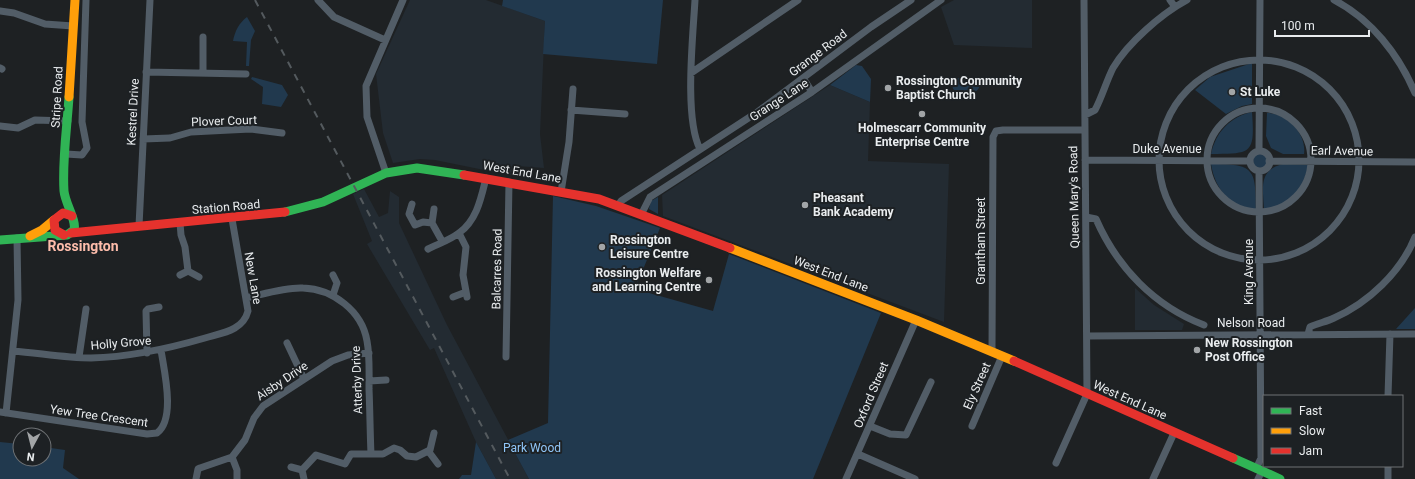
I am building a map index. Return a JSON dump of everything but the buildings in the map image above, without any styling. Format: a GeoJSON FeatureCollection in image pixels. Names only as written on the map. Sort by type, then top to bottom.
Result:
{"type":"FeatureCollection","features":[{"type":"Feature","properties":{"kind":"street","name":"Stripe Road"},"geometry":{"type":"LineString","coordinates":[[55,218],[64,196],[74,26],[74,0]]}},
{"type":"Feature","properties":{"kind":"street"},"geometry":{"type":"LineString","coordinates":[[66,154],[82,154],[87,148],[82,122],[86,0]]}},
{"type":"Feature","properties":{"kind":"street","name":"Kestrel Drive"},"geometry":{"type":"LineString","coordinates":[[139,226],[150,0]]}},
{"type":"Feature","properties":{"kind":"street"},"geometry":{"type":"LineString","coordinates":[[318,0],[334,17],[385,40]]}},
{"type":"Feature","properties":{"kind":"street"},"geometry":{"type":"LineString","coordinates":[[386,173],[367,118],[366,97],[370,74],[403,0]]}},
{"type":"Feature","properties":{"kind":"street"},"geometry":{"type":"LineString","coordinates":[[694,0],[691,73],[693,112],[696,140],[705,161]]}},
{"type":"Feature","properties":{"kind":"street"},"geometry":{"type":"LineString","coordinates":[[691,73],[797,0]]}},
{"type":"Feature","properties":{"kind":"street","name":"Grange Road"},"geometry":{"type":"LineString","coordinates":[[618,205],[621,201],[756,113],[871,27],[911,0]]}},
{"type":"Feature","properties":{"kind":"street","name":"Grange Lane"},"geometry":{"type":"LineString","coordinates":[[642,213],[650,197],[812,92],[930,3],[941,0]]}},
{"type":"Feature","properties":{"kind":"street","name":"Queen Mary's Road"},"geometry":{"type":"LineString","coordinates":[[1084,0],[1087,394]]}},
{"type":"Feature","properties":{"kind":"street"},"geometry":{"type":"LineString","coordinates":[[1170,0],[1175,7]]}},
{"type":"Feature","properties":{"kind":"street"},"geometry":{"type":"LineString","coordinates":[[1085,115],[1095,110],[1107,80],[1124,54],[1151,27],[1175,7],[1187,0]]}},
{"type":"Feature","properties":{"kind":"street"},"geometry":{"type":"LineString","coordinates":[[1259,151],[1260,0]]}},
{"type":"Feature","properties":{"kind":"street"},"geometry":{"type":"LineString","coordinates":[[1334,0],[1354,12],[1379,36],[1403,69],[1415,93]]}},
{"type":"Feature","properties":{"kind":"street"},"geometry":{"type":"LineString","coordinates":[[0,11],[14,13],[41,23],[74,26]]}},
{"type":"Feature","properties":{"kind":"street"},"geometry":{"type":"LineString","coordinates":[[203,37],[203,74]]}},
{"type":"Feature","properties":{"kind":"street"},"geometry":{"type":"LineString","coordinates":[[1260,57],[1301,68],[1316,75],[1326,84],[1346,112],[1359,163],[1349,202],[1340,220],[1330,233],[1304,253],[1276,262],[1234,259],[1203,243],[1181,220],[1171,203],[1162,178],[1159,161],[1160,145],[1170,115],[1181,98],[1194,84],[1206,74],[1216,69],[1236,62],[1260,57]]}},
{"type":"Feature","properties":{"kind":"street"},"geometry":{"type":"LineString","coordinates":[[146,72],[246,74]]}},
{"type":"Feature","properties":{"kind":"street"},"geometry":{"type":"LineString","coordinates":[[803,78],[812,92]]}},
{"type":"Feature","properties":{"kind":"street"},"geometry":{"type":"LineString","coordinates":[[561,192],[573,89]]}},
{"type":"Feature","properties":{"kind":"street"},"geometry":{"type":"LineString","coordinates":[[1260,108],[1276,111],[1296,123],[1305,134],[1310,146],[1312,162],[1308,178],[1297,196],[1280,209],[1260,213],[1241,210],[1226,201],[1210,181],[1206,160],[1208,144],[1221,123],[1240,111],[1260,108]]}},
{"type":"Feature","properties":{"kind":"street"},"geometry":{"type":"LineString","coordinates":[[571,110],[625,114]]}},
{"type":"Feature","properties":{"kind":"street"},"geometry":{"type":"LineString","coordinates":[[0,126],[18,128],[35,120],[68,121]]}},
{"type":"Feature","properties":{"kind":"street","name":"Plover Court"},"geometry":{"type":"LineString","coordinates":[[143,139],[170,138],[191,132],[230,130],[251,130],[282,133]]}},
{"type":"Feature","properties":{"kind":"street","name":"Grantham Street"},"geometry":{"type":"LineString","coordinates":[[992,351],[993,136],[995,130],[1085,130]]}},
{"type":"Feature","properties":{"kind":"street"},"geometry":{"type":"LineString","coordinates":[[1259,151],[1265,153],[1270,161],[1265,169],[1259,171],[1253,168],[1250,161],[1252,154],[1259,151]]}},
{"type":"Feature","properties":{"kind":"street","name":"Duke Avenue"},"geometry":{"type":"LineString","coordinates":[[1085,160],[1250,161]]}},
{"type":"Feature","properties":{"kind":"street","name":"Earl Avenue"},"geometry":{"type":"LineString","coordinates":[[1270,161],[1359,163],[1415,162]]}},
{"type":"Feature","properties":{"kind":"street","name":"West End Lane"},"geometry":{"type":"LineString","coordinates":[[355,186],[386,173],[417,168],[509,182],[618,205],[642,213],[992,351],[1259,473],[1280,479]]}},
{"type":"Feature","properties":{"kind":"street","name":"King Avenue"},"geometry":{"type":"LineString","coordinates":[[1259,171],[1262,418],[1259,473]]}},
{"type":"Feature","properties":{"kind":"street"},"geometry":{"type":"LineString","coordinates":[[428,249],[459,233],[473,217],[479,204],[486,178]]}},
{"type":"Feature","properties":{"kind":"street","name":"Balcarres Road"},"geometry":{"type":"LineString","coordinates":[[506,357],[509,182]]}},
{"type":"Feature","properties":{"kind":"street","name":"Station Road"},"geometry":{"type":"LineString","coordinates":[[0,240],[68,234],[94,230],[232,219],[290,211],[323,202],[355,186]]}},
{"type":"Feature","properties":{"kind":"street","name":"Stripe Road"},"geometry":{"type":"LineString","coordinates":[[64,196],[72,216]]}},
{"type":"Feature","properties":{"kind":"street"},"geometry":{"type":"LineString","coordinates":[[412,204],[410,214],[415,225],[423,222],[432,223]]}},
{"type":"Feature","properties":{"kind":"street"},"geometry":{"type":"LineString","coordinates":[[434,209],[432,223],[442,241]]}},
{"type":"Feature","properties":{"kind":"street"},"geometry":{"type":"LineString","coordinates":[[27,237],[42,230],[63,213],[72,216],[94,230]]}},
{"type":"Feature","properties":{"kind":"street"},"geometry":{"type":"LineString","coordinates":[[55,218],[55,230],[68,234],[75,226],[72,216]]}},
{"type":"Feature","properties":{"kind":"street"},"geometry":{"type":"LineString","coordinates":[[1086,217],[1096,218],[1118,259],[1142,287],[1172,310],[1204,325]]}},
{"type":"Feature","properties":{"kind":"street","name":"New Lane"},"geometry":{"type":"LineString","coordinates":[[229,331],[244,322],[248,311],[232,219]]}},
{"type":"Feature","properties":{"kind":"street"},"geometry":{"type":"LineString","coordinates":[[180,223],[180,236],[186,246],[188,271]]}},
{"type":"Feature","properties":{"kind":"street"},"geometry":{"type":"LineString","coordinates":[[453,297],[466,294],[463,275],[466,247],[459,233]]}},
{"type":"Feature","properties":{"kind":"street"},"geometry":{"type":"LineString","coordinates":[[1308,334],[1310,327],[1348,311],[1375,291],[1387,279],[1403,258],[1415,237]]}},
{"type":"Feature","properties":{"kind":"street"},"geometry":{"type":"LineString","coordinates":[[3,412],[13,351],[18,300],[17,238]]}},
{"type":"Feature","properties":{"kind":"street"},"geometry":{"type":"LineString","coordinates":[[180,275],[188,271]]}},
{"type":"Feature","properties":{"kind":"street"},"geometry":{"type":"LineString","coordinates":[[188,271],[199,277]]}},
{"type":"Feature","properties":{"kind":"street"},"geometry":{"type":"LineString","coordinates":[[332,275],[337,283],[333,296]]}},
{"type":"Feature","properties":{"kind":"street","name":"Atterby Drive"},"geometry":{"type":"LineString","coordinates":[[246,298],[303,288],[333,296],[345,304],[358,319],[367,339],[369,353],[371,454]]}},
{"type":"Feature","properties":{"kind":"street"},"geometry":{"type":"LineString","coordinates":[[79,357],[86,308]]}},
{"type":"Feature","properties":{"kind":"street"},"geometry":{"type":"LineString","coordinates":[[147,353],[146,312],[148,309],[159,308]]}},
{"type":"Feature","properties":{"kind":"street","name":"Oxford Street"},"geometry":{"type":"LineString","coordinates":[[846,479],[916,320]]}},
{"type":"Feature","properties":{"kind":"street","name":"Holly Grove"},"geometry":{"type":"LineString","coordinates":[[13,351],[79,357],[147,353],[229,331]]}},
{"type":"Feature","properties":{"kind":"street"},"geometry":{"type":"LineString","coordinates":[[1388,395],[1390,334]]}},
{"type":"Feature","properties":{"kind":"street","name":"Nelson Road"},"geometry":{"type":"LineString","coordinates":[[1087,336],[1415,334]]}},
{"type":"Feature","properties":{"kind":"street"},"geometry":{"type":"LineString","coordinates":[[286,343],[304,379]]}},
{"type":"Feature","properties":{"kind":"street"},"geometry":{"type":"LineString","coordinates":[[290,351],[298,347]]}},
{"type":"Feature","properties":{"kind":"street","name":"Yew Tree Crescent"},"geometry":{"type":"LineString","coordinates":[[3,412],[147,434],[157,433],[163,426],[167,407],[166,382],[161,350]]}},
{"type":"Feature","properties":{"kind":"street","name":"Aisby Drive"},"geometry":{"type":"LineString","coordinates":[[232,457],[245,440],[258,411],[304,379],[340,357],[369,353]]}},
{"type":"Feature","properties":{"kind":"street","name":"Ely Street"},"geometry":{"type":"LineString","coordinates":[[972,426],[1002,356]]}},
{"type":"Feature","properties":{"kind":"street"},"geometry":{"type":"LineString","coordinates":[[369,381],[386,380]]}},
{"type":"Feature","properties":{"kind":"street"},"geometry":{"type":"LineString","coordinates":[[870,426],[890,434],[906,435],[931,382]]}},
{"type":"Feature","properties":{"kind":"street"},"geometry":{"type":"LineString","coordinates":[[1056,463],[1087,394]]}},
{"type":"Feature","properties":{"kind":"street"},"geometry":{"type":"LineString","coordinates":[[428,452],[434,433]]}},
{"type":"Feature","properties":{"kind":"street"},"geometry":{"type":"LineString","coordinates":[[1153,479],[1174,433]]}},
{"type":"Feature","properties":{"kind":"street"},"geometry":{"type":"LineString","coordinates":[[302,470],[316,455],[344,464],[351,454],[383,454],[394,448],[411,457],[428,452]]}},
{"type":"Feature","properties":{"kind":"street"},"geometry":{"type":"LineString","coordinates":[[428,452],[438,464]]}},
{"type":"Feature","properties":{"kind":"street"},"geometry":{"type":"LineString","coordinates":[[858,454],[915,479]]}},
{"type":"Feature","properties":{"kind":"street"},"geometry":{"type":"LineString","coordinates":[[196,479],[198,469],[232,457],[237,470],[237,479]]}},
{"type":"Feature","properties":{"kind":"street"},"geometry":{"type":"LineString","coordinates":[[291,467],[302,470]]}},
{"type":"Feature","properties":{"kind":"street"},"geometry":{"type":"LineString","coordinates":[[1388,467],[1388,479]]}},
{"type":"Feature","properties":{"kind":"street"},"geometry":{"type":"LineString","coordinates":[[302,470],[304,479]]}},
{"type":"Feature","properties":{"kind":"shaded area"},"geometry":{"type":"Polygon","coordinates":[[[410,0],[486,0],[545,21],[540,134],[544,168],[517,166],[514,176],[435,160],[420,159],[393,163],[383,133],[376,74],[410,0]]]}},
{"type":"Feature","properties":{"kind":"shaded area"},"geometry":{"type":"Polygon","coordinates":[[[954,0],[1032,0],[1032,48],[954,45],[941,7],[954,0]]]}},
{"type":"Feature","properties":{"kind":"shaded area","name":"Pheasant Bank Academy"},"geometry":{"type":"Polygon","coordinates":[[[830,85],[870,102],[868,161],[949,164],[944,322],[663,216],[662,195],[830,85]]]}},
{"type":"Feature","properties":{"kind":"shaded area"},"geometry":{"type":"Polygon","coordinates":[[[364,189],[379,217],[388,213],[390,191],[399,197],[399,223],[447,325],[529,479],[496,479],[476,442],[434,348],[430,350],[367,244],[372,241],[353,194],[364,189]]]}},
{"type":"Feature","properties":{"kind":"shaded area"},"geometry":{"type":"Polygon","coordinates":[[[1135,288],[1154,305],[1184,324],[1182,330],[1135,330],[1135,288]]]}},
{"type":"Feature","properties":{"kind":"green space"},"geometry":{"type":"Polygon","coordinates":[[[503,0],[663,0],[657,64],[543,54],[545,21],[502,6],[503,0]]]}},
{"type":"Feature","properties":{"kind":"green space"},"geometry":{"type":"Polygon","coordinates":[[[247,17],[255,31],[251,40],[249,66],[246,66],[247,42],[233,41],[238,28],[247,17]]]}},
{"type":"Feature","properties":{"kind":"green space"},"geometry":{"type":"Polygon","coordinates":[[[1252,63],[1252,104],[1242,106],[1226,114],[1195,90],[1210,77],[1252,63]]]}},
{"type":"Feature","properties":{"kind":"green space"},"geometry":{"type":"Polygon","coordinates":[[[856,65],[862,66],[871,79],[870,102],[830,85],[856,65]]]}},
{"type":"Feature","properties":{"kind":"green space"},"geometry":{"type":"Polygon","coordinates":[[[252,77],[282,85],[288,95],[281,107],[262,104],[263,87],[251,79],[252,77]]]}},
{"type":"Feature","properties":{"kind":"green space"},"geometry":{"type":"Polygon","coordinates":[[[951,78],[982,78],[978,89],[972,94],[967,95],[953,89],[951,78]]]}},
{"type":"Feature","properties":{"kind":"green space"},"geometry":{"type":"Polygon","coordinates":[[[1252,112],[1253,136],[1248,149],[1243,152],[1211,154],[1220,132],[1237,118],[1252,112]]]}},
{"type":"Feature","properties":{"kind":"green space"},"geometry":{"type":"Polygon","coordinates":[[[1267,113],[1282,117],[1294,126],[1302,139],[1304,154],[1283,154],[1271,148],[1266,136],[1267,113]]]}},
{"type":"Feature","properties":{"kind":"green space"},"geometry":{"type":"Polygon","coordinates":[[[1260,154],[1265,156],[1267,161],[1265,166],[1260,168],[1255,166],[1253,161],[1255,156],[1260,154]]]}},
{"type":"Feature","properties":{"kind":"green space"},"geometry":{"type":"Polygon","coordinates":[[[1211,164],[1236,165],[1250,171],[1255,186],[1256,211],[1239,206],[1225,196],[1216,181],[1211,164]]]}},
{"type":"Feature","properties":{"kind":"green space"},"geometry":{"type":"Polygon","coordinates":[[[1283,164],[1308,165],[1303,182],[1294,195],[1288,200],[1273,207],[1264,209],[1263,187],[1266,175],[1275,167],[1283,164]]]}},
{"type":"Feature","properties":{"kind":"green space","name":"Park Wood"},"geometry":{"type":"Polygon","coordinates":[[[553,196],[596,206],[660,228],[635,289],[713,311],[729,254],[881,313],[813,479],[529,479],[508,440],[548,423],[553,196]]]}},
{"type":"Feature","properties":{"kind":"green space"},"geometry":{"type":"Polygon","coordinates":[[[658,197],[658,214],[649,209],[651,201],[658,197]]]}},
{"type":"Feature","properties":{"kind":"green space"},"geometry":{"type":"Polygon","coordinates":[[[1415,308],[1415,329],[1396,329],[1415,308]]]}},
{"type":"Feature","properties":{"kind":"green space"},"geometry":{"type":"Polygon","coordinates":[[[0,442],[12,443],[12,467],[52,467],[52,448],[65,450],[63,468],[79,479],[0,479],[0,442]]]}},
{"type":"Feature","properties":{"kind":"green space"},"geometry":{"type":"Polygon","coordinates":[[[476,442],[496,479],[459,479],[462,475],[471,475],[476,442]]]}},
{"type":"Feature","properties":{"kind":"railway"},"geometry":{"type":"LineString","coordinates":[[255,0],[510,479]]}},
{"type":"Feature","properties":{"kind":"traffic: fast"},"geometry":{"type":"LineString","coordinates":[[0,240],[67,235],[74,230],[74,222],[64,191],[64,156],[69,97]]}},
{"type":"Feature","properties":{"kind":"traffic: fast"},"geometry":{"type":"LineString","coordinates":[[285,212],[323,202],[386,173],[417,168],[464,175]]}},
{"type":"Feature","properties":{"kind":"traffic: fast"},"geometry":{"type":"LineString","coordinates":[[1233,458],[1280,479]]}},
{"type":"Feature","properties":{"kind":"traffic: slow"},"geometry":{"type":"LineString","coordinates":[[69,97],[75,0]]}},
{"type":"Feature","properties":{"kind":"traffic: slow"},"geometry":{"type":"LineString","coordinates":[[30,236],[42,230],[54,220]]}},
{"type":"Feature","properties":{"kind":"traffic: slow"},"geometry":{"type":"LineString","coordinates":[[730,248],[916,320],[1014,361]]}},
{"type":"Feature","properties":{"kind":"traffic: jam"},"geometry":{"type":"LineString","coordinates":[[464,175],[599,199],[730,248]]}},
{"type":"Feature","properties":{"kind":"traffic: jam"},"geometry":{"type":"LineString","coordinates":[[71,233],[285,212]]}},
{"type":"Feature","properties":{"kind":"traffic: jam"},"geometry":{"type":"LineString","coordinates":[[64,235],[55,230],[54,220],[63,213],[72,216]]}},
{"type":"Feature","properties":{"kind":"traffic: jam"},"geometry":{"type":"LineString","coordinates":[[1014,361],[1233,458]]}},
{"type":"Feature","properties":{"kind":"place","name":"Rossington Community Baptist Church"},"geometry":{"type":"Point","coordinates":[888,88]}},
{"type":"Feature","properties":{"kind":"place","name":"St Luke"},"geometry":{"type":"Point","coordinates":[1232,92]}},
{"type":"Feature","properties":{"kind":"place","name":"Holmescarr Community Enterprise Centre"},"geometry":{"type":"Point","coordinates":[922,114]}},
{"type":"Feature","properties":{"kind":"place","name":"Pheasant Bank Academy"},"geometry":{"type":"Point","coordinates":[805,205]}},
{"type":"Feature","properties":{"kind":"place","name":"Rossington Leisure Centre"},"geometry":{"type":"Point","coordinates":[602,247]}},
{"type":"Feature","properties":{"kind":"place","name":"Rossington Welfare and Learning Centre"},"geometry":{"type":"Point","coordinates":[709,280]}},
{"type":"Feature","properties":{"kind":"place","name":"New Rossington Post Office"},"geometry":{"type":"Point","coordinates":[1197,350]}},
{"type":"Feature","properties":{"kind":"district","name":"Rossington"},"geometry":{"type":"Point","coordinates":[83,246]}}]}
